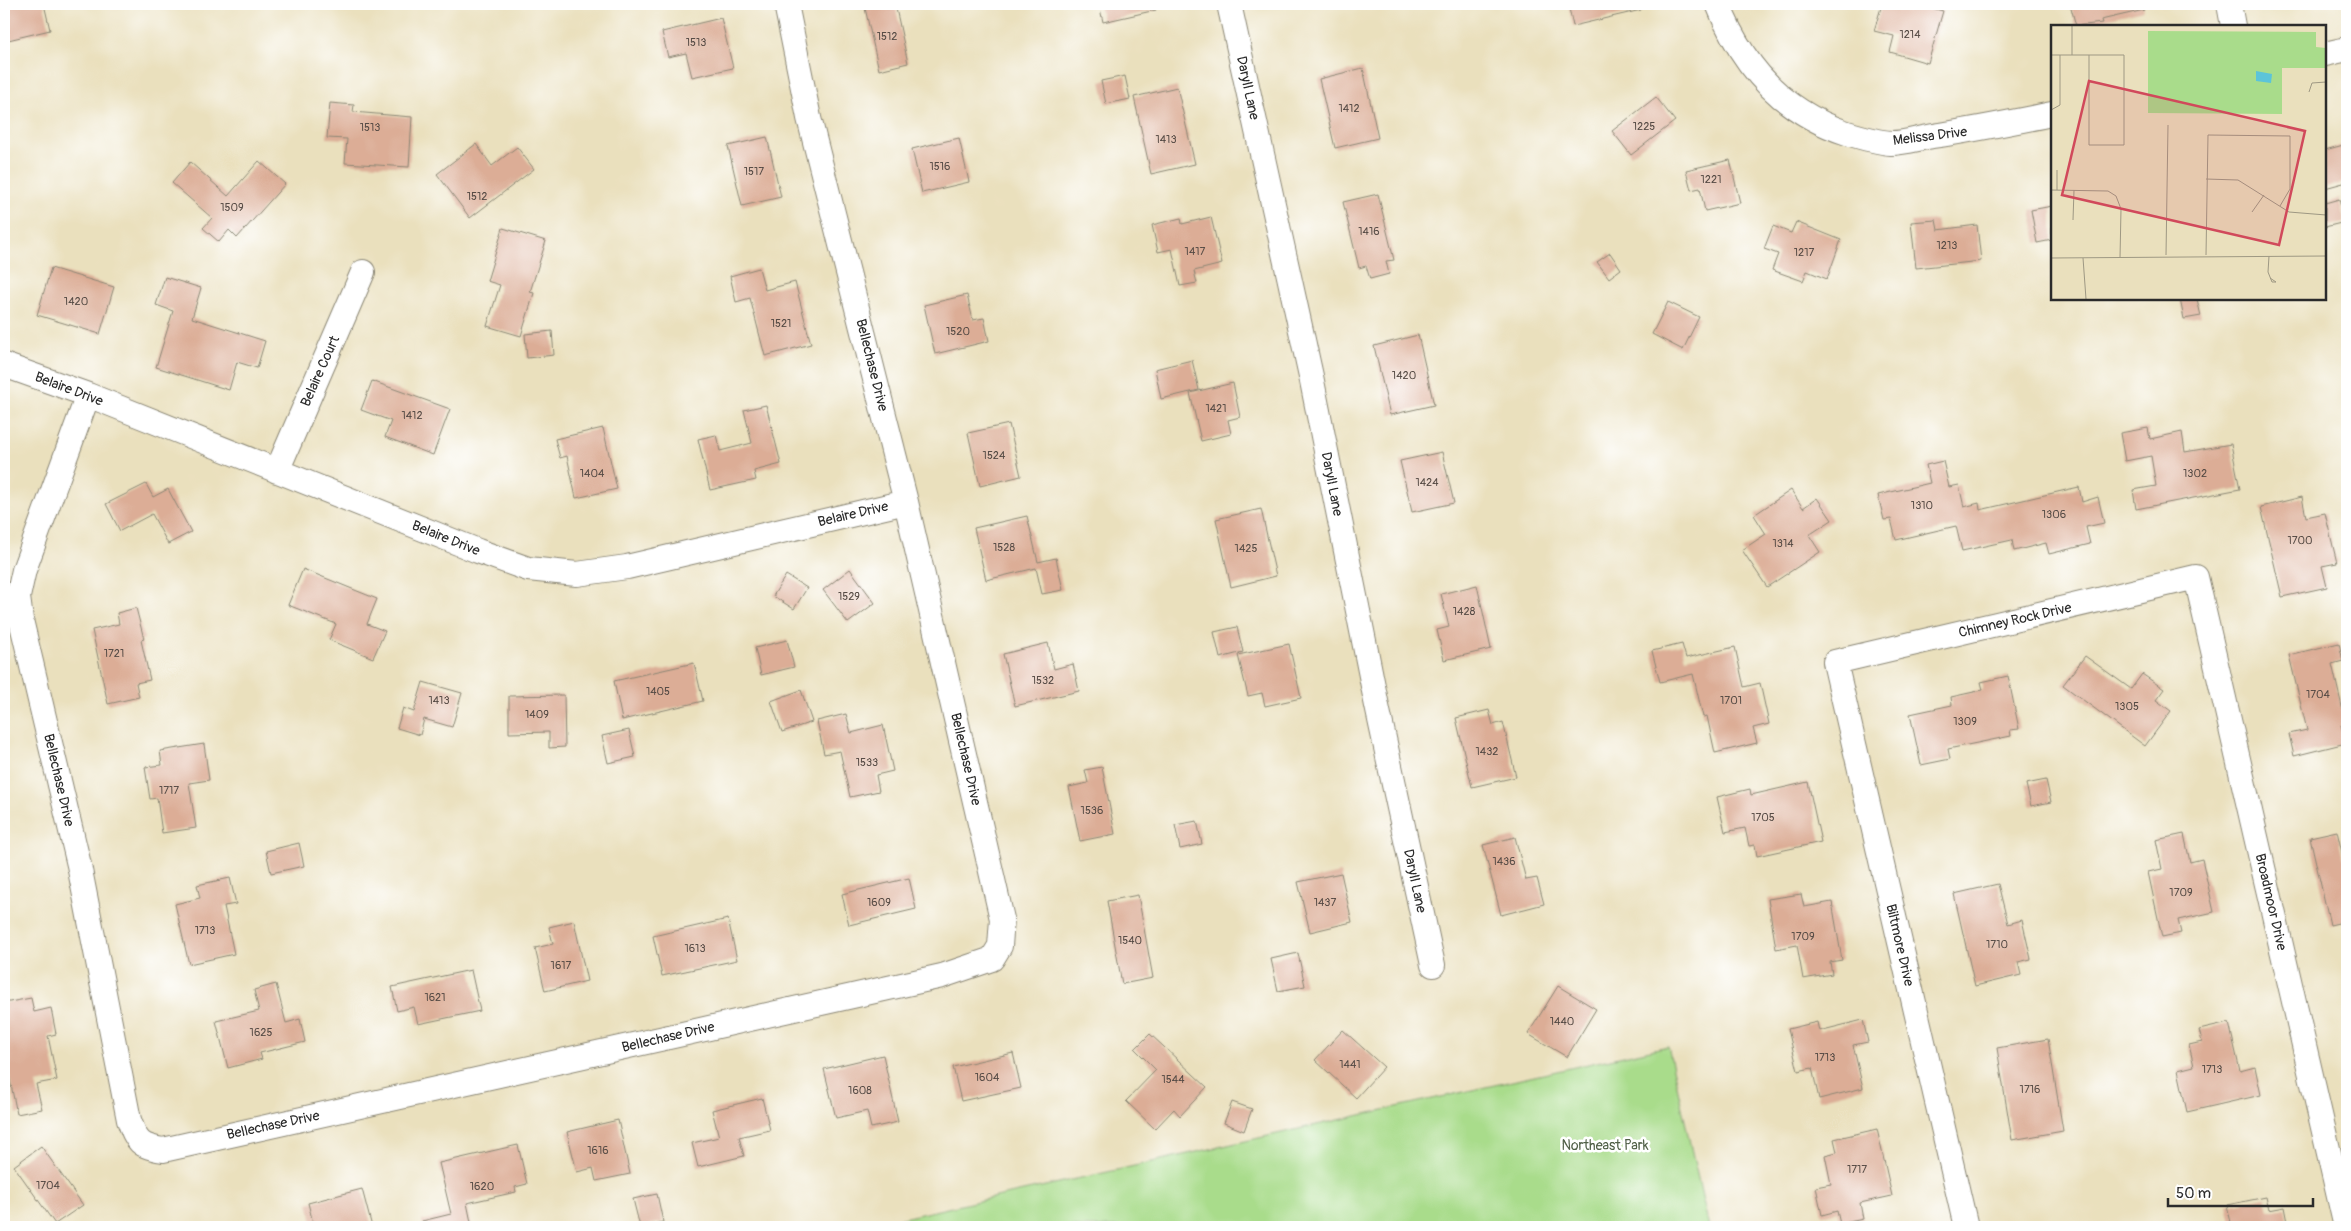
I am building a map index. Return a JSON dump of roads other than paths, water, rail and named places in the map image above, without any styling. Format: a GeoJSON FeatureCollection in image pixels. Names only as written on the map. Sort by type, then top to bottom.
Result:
{"type":"FeatureCollection","features":[{"type":"Feature","properties":{"kind":"street","name":"Bellechase Drive"},"geometry":{"type":"LineString","coordinates":[[88,396],[24,570],[18,597],[21,620],[95,941],[129,1120],[135,1136],[145,1147],[163,1150],[481,1080],[942,976],[992,959],[1000,946],[1002,919],[906,502],[809,118],[786,4]]}},
{"type":"Feature","properties":{"kind":"street","name":"Daryll Lane"},"geometry":{"type":"LineString","coordinates":[[1229,4],[1311,376],[1377,706],[1433,965]]}},
{"type":"Feature","properties":{"kind":"street","name":"Melissa Drive"},"geometry":{"type":"LineString","coordinates":[[1718,4],[1727,28],[1743,55],[1771,90],[1797,110],[1825,126],[1857,136],[1892,143],[1981,129],[2051,114]]}},
{"type":"Feature","properties":{"kind":"street"},"geometry":{"type":"LineString","coordinates":[[2229,4],[2233,25]]}},
{"type":"Feature","properties":{"kind":"street"},"geometry":{"type":"LineString","coordinates":[[2326,54],[2347,49]]}},
{"type":"Feature","properties":{"kind":"street","name":"Belaire Court"},"geometry":{"type":"LineString","coordinates":[[277,471],[364,272]]}},
{"type":"Feature","properties":{"kind":"street","name":"Belaire Drive"},"geometry":{"type":"LineString","coordinates":[[4,365],[88,396],[478,551],[528,568],[577,574],[627,567],[906,502]]}},
{"type":"Feature","properties":{"kind":"street","name":"Chimney Rock Drive"},"geometry":{"type":"LineString","coordinates":[[1835,662],[2196,577]]}},
{"type":"Feature","properties":{"kind":"street","name":"Broadmoor Drive"},"geometry":{"type":"LineString","coordinates":[[2196,577],[2346,1227]]}},
{"type":"Feature","properties":{"kind":"street","name":"Biltmore Drive"},"geometry":{"type":"LineString","coordinates":[[1835,662],[1966,1227]]}},
{"type":"Feature","properties":{"kind":"park label","name":"Northeast Park"},"geometry":{"type":"Point","coordinates":[1605,1145]}}]}
